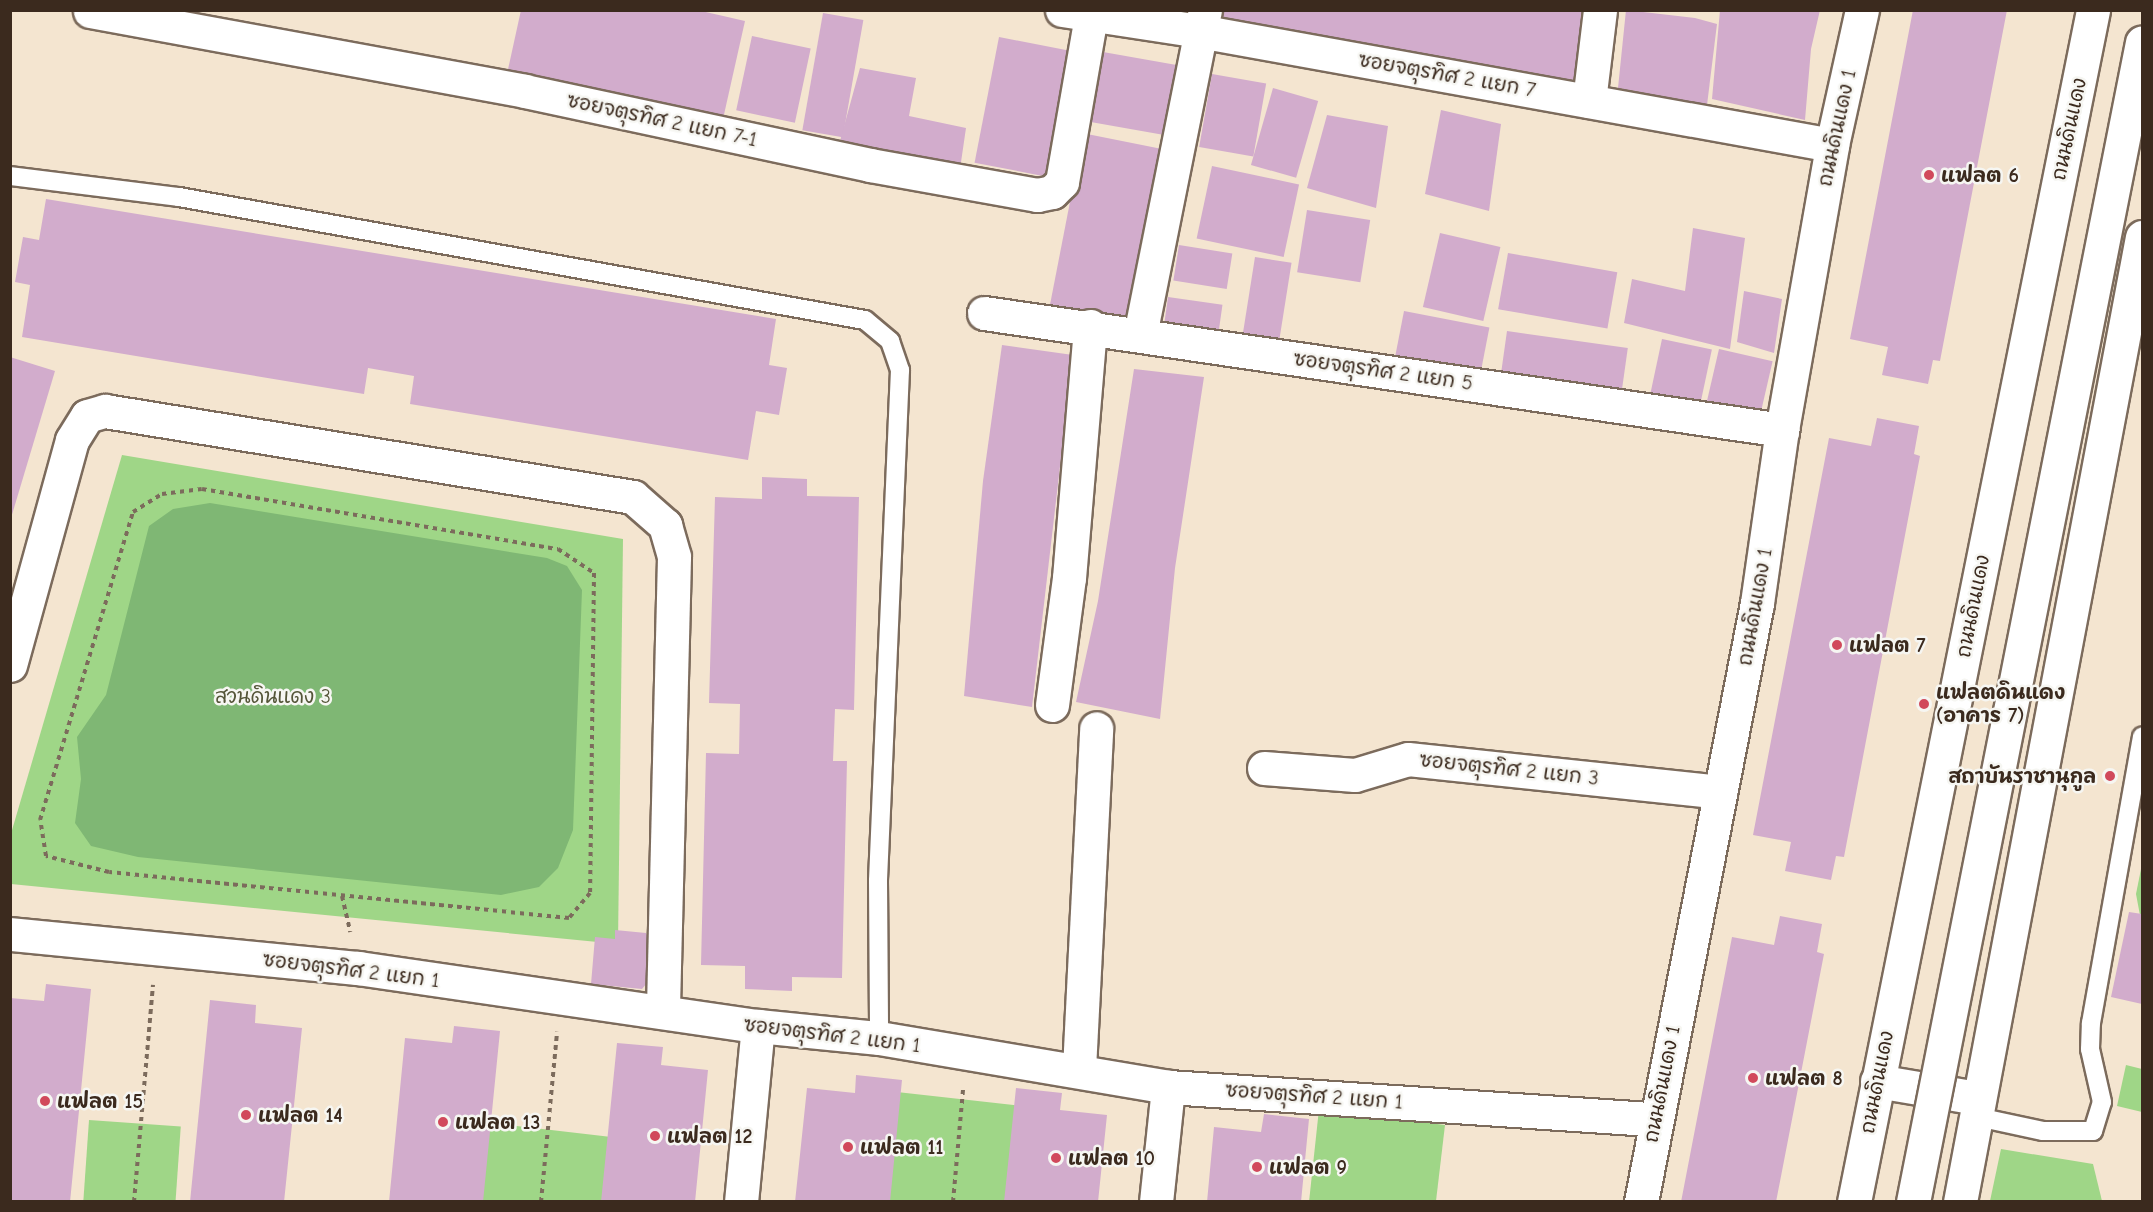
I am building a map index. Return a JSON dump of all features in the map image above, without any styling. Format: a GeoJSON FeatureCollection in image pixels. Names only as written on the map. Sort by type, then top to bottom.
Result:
{"type":"FeatureCollection","features":[{"type":"Feature","properties":{"kind":"street"},"geometry":{"type":"LineString","coordinates":[[1589,101],[1600,10]]}},
{"type":"Feature","properties":{"kind":"street","name":"ถนนดินแดง 1"},"geometry":{"type":"LineString","coordinates":[[1641,1202],[1655,1119],[1757,603],[1782,430],[1832,145],[1862,10]]}},
{"type":"Feature","properties":{"kind":"street","name":"ถนนดินแดง"},"geometry":{"type":"LineString","coordinates":[[1854,1202],[2093,10]]}},
{"type":"Feature","properties":{"kind":"street","name":"ซอยจตุรทิศ 2 แยก 7-1"},"geometry":{"type":"LineString","coordinates":[[90,11],[536,93],[870,165],[1037,195],[1052,192],[1062,182],[1076,13]]}},
{"type":"Feature","properties":{"kind":"street","name":"ซอยจตุรทิศ 2 แยก 7"},"geometry":{"type":"LineString","coordinates":[[1076,13],[1202,21],[1589,101],[1832,145]]}},
{"type":"Feature","properties":{"kind":"street"},"geometry":{"type":"LineString","coordinates":[[1140,335],[1202,21]]}},
{"type":"Feature","properties":{"kind":"street"},"geometry":{"type":"LineString","coordinates":[[1913,1202],[2142,42]]}},
{"type":"Feature","properties":{"kind":"street"},"geometry":{"type":"LineString","coordinates":[[1960,1202],[1975,1107],[2142,237]]}},
{"type":"Feature","properties":{"kind":"street","name":"ซอยจตุรทิศ 2 แยก 5"},"geometry":{"type":"LineString","coordinates":[[984,313],[1090,326],[1782,430]]}},
{"type":"Feature","properties":{"kind":"street"},"geometry":{"type":"LineString","coordinates":[[1052,705],[1070,578],[1090,326]]}},
{"type":"Feature","properties":{"kind":"street"},"geometry":{"type":"LineString","coordinates":[[10,665],[72,440],[87,416],[105,411],[633,497],[665,525],[674,557],[663,1012]]}},
{"type":"Feature","properties":{"kind":"street"},"geometry":{"type":"LineString","coordinates":[[1079,1070],[1096,728]]}},
{"type":"Feature","properties":{"kind":"street","name":"ซอยจตุรทิศ 2 แยก 3"},"geometry":{"type":"LineString","coordinates":[[1264,768],[1355,775],[1408,759],[1720,792]]}},
{"type":"Feature","properties":{"kind":"street","name":"ซอยจตุรทิศ 2 แยก 1"},"geometry":{"type":"LineString","coordinates":[[10,934],[358,968],[758,1026],[879,1038],[1079,1070],[1168,1087],[1655,1119]]}},
{"type":"Feature","properties":{"kind":"street"},"geometry":{"type":"LineString","coordinates":[[741,1202],[758,1026]]}},
{"type":"Feature","properties":{"kind":"street"},"geometry":{"type":"LineString","coordinates":[[1877,1081],[1975,1107]]}},
{"type":"Feature","properties":{"kind":"street"},"geometry":{"type":"LineString","coordinates":[[1156,1202],[1168,1087]]}},
{"type":"Feature","properties":{"kind":"lane"},"geometry":{"type":"LineString","coordinates":[[10,176],[179,197],[865,320],[890,341],[900,370],[878,881],[879,1038]]}},
{"type":"Feature","properties":{"kind":"lane"},"geometry":{"type":"LineString","coordinates":[[1975,1107],[2043,1131],[2093,1131],[2102,1102],[2090,1049],[2091,1023],[2142,736]]}},
{"type":"Feature","properties":{"kind":"path"},"geometry":{"type":"LineString","coordinates":[[202,489],[558,549],[594,573],[590,893],[569,918],[109,872],[46,856],[40,820],[133,512],[162,494],[202,489]]}},
{"type":"Feature","properties":{"kind":"path"},"geometry":{"type":"LineString","coordinates":[[134,1202],[157,948]]}},
{"type":"Feature","properties":{"kind":"path"},"geometry":{"type":"LineString","coordinates":[[541,1202],[560,998]]}},
{"type":"Feature","properties":{"kind":"path"},"geometry":{"type":"LineString","coordinates":[[953,1202],[966,1052]]}},
{"type":"Feature","properties":{"kind":"green space","name":"สวนดินแดง 3"},"geometry":{"type":"Polygon","coordinates":[[[122,455],[623,539],[618,944],[11,884],[10,837],[122,455]]]}},
{"type":"Feature","properties":{"kind":"green space","name":"สวนดินแดง 3"},"geometry":{"type":"Polygon","coordinates":[[[210,503],[547,558],[567,566],[582,590],[573,830],[558,868],[539,887],[501,895],[138,857],[91,846],[75,823],[81,779],[77,737],[106,695],[149,526],[173,509],[210,503]]]}},
{"type":"Feature","properties":{"kind":"green space"},"geometry":{"type":"Polygon","coordinates":[[[2142,864],[2142,926],[2136,894],[2142,864]]]}},
{"type":"Feature","properties":{"kind":"green space"},"geometry":{"type":"Polygon","coordinates":[[[2126,1065],[2142,1069],[2142,1112],[2117,1106],[2126,1065]]]}},
{"type":"Feature","properties":{"kind":"green space"},"geometry":{"type":"Polygon","coordinates":[[[888,1091],[1032,1107],[1022,1201],[877,1202],[888,1091]]]}},
{"type":"Feature","properties":{"kind":"green space"},"geometry":{"type":"Polygon","coordinates":[[[1319,1109],[1445,1125],[1436,1201],[1309,1202],[1319,1109]]]}},
{"type":"Feature","properties":{"kind":"green space"},"geometry":{"type":"Polygon","coordinates":[[[89,1120],[181,1126],[175,1202],[83,1201],[89,1120]]]}},
{"type":"Feature","properties":{"kind":"green space"},"geometry":{"type":"Polygon","coordinates":[[[483,1122],[620,1138],[613,1201],[474,1202],[483,1122]]]}},
{"type":"Feature","properties":{"kind":"green space"},"geometry":{"type":"Polygon","coordinates":[[[2001,1149],[2093,1164],[2102,1201],[1990,1201],[2001,1149]]]}},
{"type":"Feature","properties":{"kind":"building"},"geometry":{"type":"Polygon","coordinates":[[[521,10],[697,10],[745,21],[723,119],[507,74],[521,10]]]}},
{"type":"Feature","properties":{"kind":"building"},"geometry":{"type":"Polygon","coordinates":[[[1224,10],[1592,10],[1585,90],[1220,26],[1224,10]]]}},
{"type":"Feature","properties":{"kind":"building"},"geometry":{"type":"Polygon","coordinates":[[[1626,10],[1695,18],[1717,24],[1707,105],[1618,88],[1626,10]]]}},
{"type":"Feature","properties":{"kind":"building"},"geometry":{"type":"Polygon","coordinates":[[[1720,10],[1820,10],[1811,49],[1805,120],[1712,99],[1720,10]]]}},
{"type":"Feature","properties":{"kind":"building","name":"แฟลต 6"},"geometry":{"type":"Polygon","coordinates":[[[1913,10],[2007,10],[1940,361],[1933,360],[1928,384],[1882,375],[1888,347],[1850,339],[1913,10]]]}},
{"type":"Feature","properties":{"kind":"building"},"geometry":{"type":"Polygon","coordinates":[[[823,13],[863,20],[843,137],[802,130],[823,13]]]}},
{"type":"Feature","properties":{"kind":"building"},"geometry":{"type":"Polygon","coordinates":[[[752,36],[811,48],[795,123],[736,110],[752,36]]]}},
{"type":"Feature","properties":{"kind":"building"},"geometry":{"type":"Polygon","coordinates":[[[999,37],[1074,52],[1049,177],[975,163],[999,37]]]}},
{"type":"Feature","properties":{"kind":"building"},"geometry":{"type":"Polygon","coordinates":[[[1103,52],[1181,66],[1168,136],[1091,122],[1103,52]]]}},
{"type":"Feature","properties":{"kind":"building"},"geometry":{"type":"Polygon","coordinates":[[[860,68],[916,78],[909,116],[966,128],[960,169],[840,141],[860,68]]]}},
{"type":"Feature","properties":{"kind":"building"},"geometry":{"type":"Polygon","coordinates":[[[1212,74],[1266,84],[1253,156],[1199,147],[1212,74]]]}},
{"type":"Feature","properties":{"kind":"building"},"geometry":{"type":"Polygon","coordinates":[[[1273,88],[1318,101],[1296,178],[1251,165],[1273,88]]]}},
{"type":"Feature","properties":{"kind":"building"},"geometry":{"type":"Polygon","coordinates":[[[1441,110],[1501,124],[1489,211],[1425,194],[1441,110]]]}},
{"type":"Feature","properties":{"kind":"building"},"geometry":{"type":"Polygon","coordinates":[[[1327,115],[1388,126],[1376,208],[1307,188],[1327,115]]]}},
{"type":"Feature","properties":{"kind":"building"},"geometry":{"type":"Polygon","coordinates":[[[1087,134],[1162,149],[1128,329],[1048,315],[1076,171],[1087,134]]]}},
{"type":"Feature","properties":{"kind":"building"},"geometry":{"type":"Polygon","coordinates":[[[1212,166],[1299,185],[1284,257],[1197,238],[1212,166]]]}},
{"type":"Feature","properties":{"kind":"building"},"geometry":{"type":"Polygon","coordinates":[[[46,199],[776,319],[769,365],[787,368],[779,415],[756,411],[748,460],[410,404],[414,376],[368,368],[364,394],[22,337],[30,285],[15,282],[23,237],[39,240],[46,199]]]}},
{"type":"Feature","properties":{"kind":"building"},"geometry":{"type":"Polygon","coordinates":[[[1307,210],[1370,220],[1360,282],[1297,272],[1307,210]]]}},
{"type":"Feature","properties":{"kind":"building"},"geometry":{"type":"Polygon","coordinates":[[[1693,228],[1745,238],[1730,349],[1624,323],[1632,279],[1685,291],[1693,228]]]}},
{"type":"Feature","properties":{"kind":"building"},"geometry":{"type":"Polygon","coordinates":[[[1440,233],[1500,247],[1483,321],[1423,307],[1440,233]]]}},
{"type":"Feature","properties":{"kind":"building"},"geometry":{"type":"Polygon","coordinates":[[[1179,245],[1232,253],[1227,289],[1173,281],[1179,245]]]}},
{"type":"Feature","properties":{"kind":"building"},"geometry":{"type":"Polygon","coordinates":[[[1508,253],[1617,272],[1607,328],[1498,309],[1508,253]]]}},
{"type":"Feature","properties":{"kind":"building"},"geometry":{"type":"Polygon","coordinates":[[[1255,257],[1292,263],[1279,340],[1243,334],[1255,257]]]}},
{"type":"Feature","properties":{"kind":"building"},"geometry":{"type":"Polygon","coordinates":[[[1744,291],[1782,299],[1774,353],[1737,342],[1744,291]]]}},
{"type":"Feature","properties":{"kind":"building"},"geometry":{"type":"Polygon","coordinates":[[[1168,297],[1222,305],[1217,341],[1163,334],[1168,297]]]}},
{"type":"Feature","properties":{"kind":"building"},"geometry":{"type":"Polygon","coordinates":[[[1404,311],[1489,328],[1481,373],[1395,356],[1404,311]]]}},
{"type":"Feature","properties":{"kind":"building"},"geometry":{"type":"Polygon","coordinates":[[[1507,331],[1628,348],[1622,392],[1501,375],[1507,331]]]}},
{"type":"Feature","properties":{"kind":"building"},"geometry":{"type":"Polygon","coordinates":[[[1662,339],[1712,350],[1700,405],[1650,395],[1662,339]]]}},
{"type":"Feature","properties":{"kind":"building"},"geometry":{"type":"Polygon","coordinates":[[[1002,345],[1073,355],[1032,707],[964,696],[983,481],[1002,345]]]}},
{"type":"Feature","properties":{"kind":"building"},"geometry":{"type":"Polygon","coordinates":[[[1719,349],[1773,361],[1760,415],[1707,403],[1719,349]]]}},
{"type":"Feature","properties":{"kind":"building"},"geometry":{"type":"Polygon","coordinates":[[[10,357],[55,371],[11,518],[10,518],[10,357]]]}},
{"type":"Feature","properties":{"kind":"building"},"geometry":{"type":"Polygon","coordinates":[[[1134,369],[1204,377],[1175,568],[1160,719],[1076,702],[1098,601],[1134,369]]]}},
{"type":"Feature","properties":{"kind":"building","name":"แฟลต 7"},"geometry":{"type":"Polygon","coordinates":[[[1877,418],[1919,426],[1914,454],[1920,456],[1844,857],[1836,856],[1831,880],[1785,871],[1791,842],[1753,835],[1829,438],[1871,446],[1877,418]]]}},
{"type":"Feature","properties":{"kind":"building"},"geometry":{"type":"Polygon","coordinates":[[[762,477],[807,479],[807,496],[859,497],[854,710],[835,709],[833,761],[847,761],[842,978],[792,977],[792,991],[745,989],[745,966],[701,965],[706,753],[739,754],[740,704],[709,703],[715,497],[762,499],[762,477]]]}},
{"type":"Feature","properties":{"kind":"building"},"geometry":{"type":"Polygon","coordinates":[[[2129,912],[2142,914],[2142,1004],[2111,997],[2129,912]]]}},
{"type":"Feature","properties":{"kind":"building","name":"แฟลต 8"},"geometry":{"type":"Polygon","coordinates":[[[1780,916],[1822,924],[1817,952],[1824,954],[1776,1202],[1681,1202],[1732,937],[1774,945],[1780,916]]]}},
{"type":"Feature","properties":{"kind":"building"},"geometry":{"type":"Polygon","coordinates":[[[615,930],[646,933],[651,943],[647,983],[642,989],[591,984],[595,937],[615,939],[615,930]]]}},
{"type":"Feature","properties":{"kind":"building","name":"แฟลต 15"},"geometry":{"type":"Polygon","coordinates":[[[46,984],[91,989],[70,1202],[10,1202],[10,998],[44,1001],[46,984]]]}},
{"type":"Feature","properties":{"kind":"building","name":"แฟลต 14"},"geometry":{"type":"Polygon","coordinates":[[[210,1000],[256,1005],[255,1023],[302,1028],[284,1202],[190,1202],[210,1000]]]}},
{"type":"Feature","properties":{"kind":"building","name":"แฟลต 13"},"geometry":{"type":"Polygon","coordinates":[[[454,1026],[500,1031],[483,1202],[389,1202],[405,1038],[452,1043],[454,1026]]]}},
{"type":"Feature","properties":{"kind":"building","name":"แฟลต 12"},"geometry":{"type":"Polygon","coordinates":[[[617,1043],[663,1047],[661,1065],[708,1070],[695,1202],[601,1202],[617,1043]]]}},
{"type":"Feature","properties":{"kind":"building","name":"แฟลต 11"},"geometry":{"type":"Polygon","coordinates":[[[856,1075],[902,1080],[890,1202],[795,1202],[807,1088],[855,1093],[856,1075]]]}},
{"type":"Feature","properties":{"kind":"building","name":"แฟลต 10"},"geometry":{"type":"Polygon","coordinates":[[[1016,1088],[1062,1093],[1060,1110],[1107,1115],[1098,1202],[1004,1202],[1016,1088]]]}},
{"type":"Feature","properties":{"kind":"building","name":"แฟลต 9"},"geometry":{"type":"Polygon","coordinates":[[[1264,1114],[1309,1119],[1301,1202],[1207,1202],[1214,1127],[1261,1132],[1264,1114]]]}},
{"type":"Feature","properties":{"kind":"place","name":"แฟลต 6"},"geometry":{"type":"Point","coordinates":[1929,175]}},
{"type":"Feature","properties":{"kind":"place","name":"แฟลต 7"},"geometry":{"type":"Point","coordinates":[1837,645]}},
{"type":"Feature","properties":{"kind":"place","name":"แฟลตดินแดง (อาคาร 7)"},"geometry":{"type":"Point","coordinates":[1924,704]}},
{"type":"Feature","properties":{"kind":"place","name":"สถาบันราชานุกูล"},"geometry":{"type":"Point","coordinates":[2110,776]}},
{"type":"Feature","properties":{"kind":"place","name":"แฟลต 8"},"geometry":{"type":"Point","coordinates":[1753,1078]}},
{"type":"Feature","properties":{"kind":"place","name":"แฟลต 15"},"geometry":{"type":"Point","coordinates":[45,1101]}},
{"type":"Feature","properties":{"kind":"place","name":"แฟลต 14"},"geometry":{"type":"Point","coordinates":[246,1115]}},
{"type":"Feature","properties":{"kind":"place","name":"แฟลต 13"},"geometry":{"type":"Point","coordinates":[443,1122]}},
{"type":"Feature","properties":{"kind":"place","name":"แฟลต 12"},"geometry":{"type":"Point","coordinates":[655,1136]}},
{"type":"Feature","properties":{"kind":"place","name":"แฟลต 11"},"geometry":{"type":"Point","coordinates":[848,1147]}},
{"type":"Feature","properties":{"kind":"place","name":"แฟลต 10"},"geometry":{"type":"Point","coordinates":[1056,1158]}},
{"type":"Feature","properties":{"kind":"place","name":"แฟลต 9"},"geometry":{"type":"Point","coordinates":[1257,1167]}}]}
